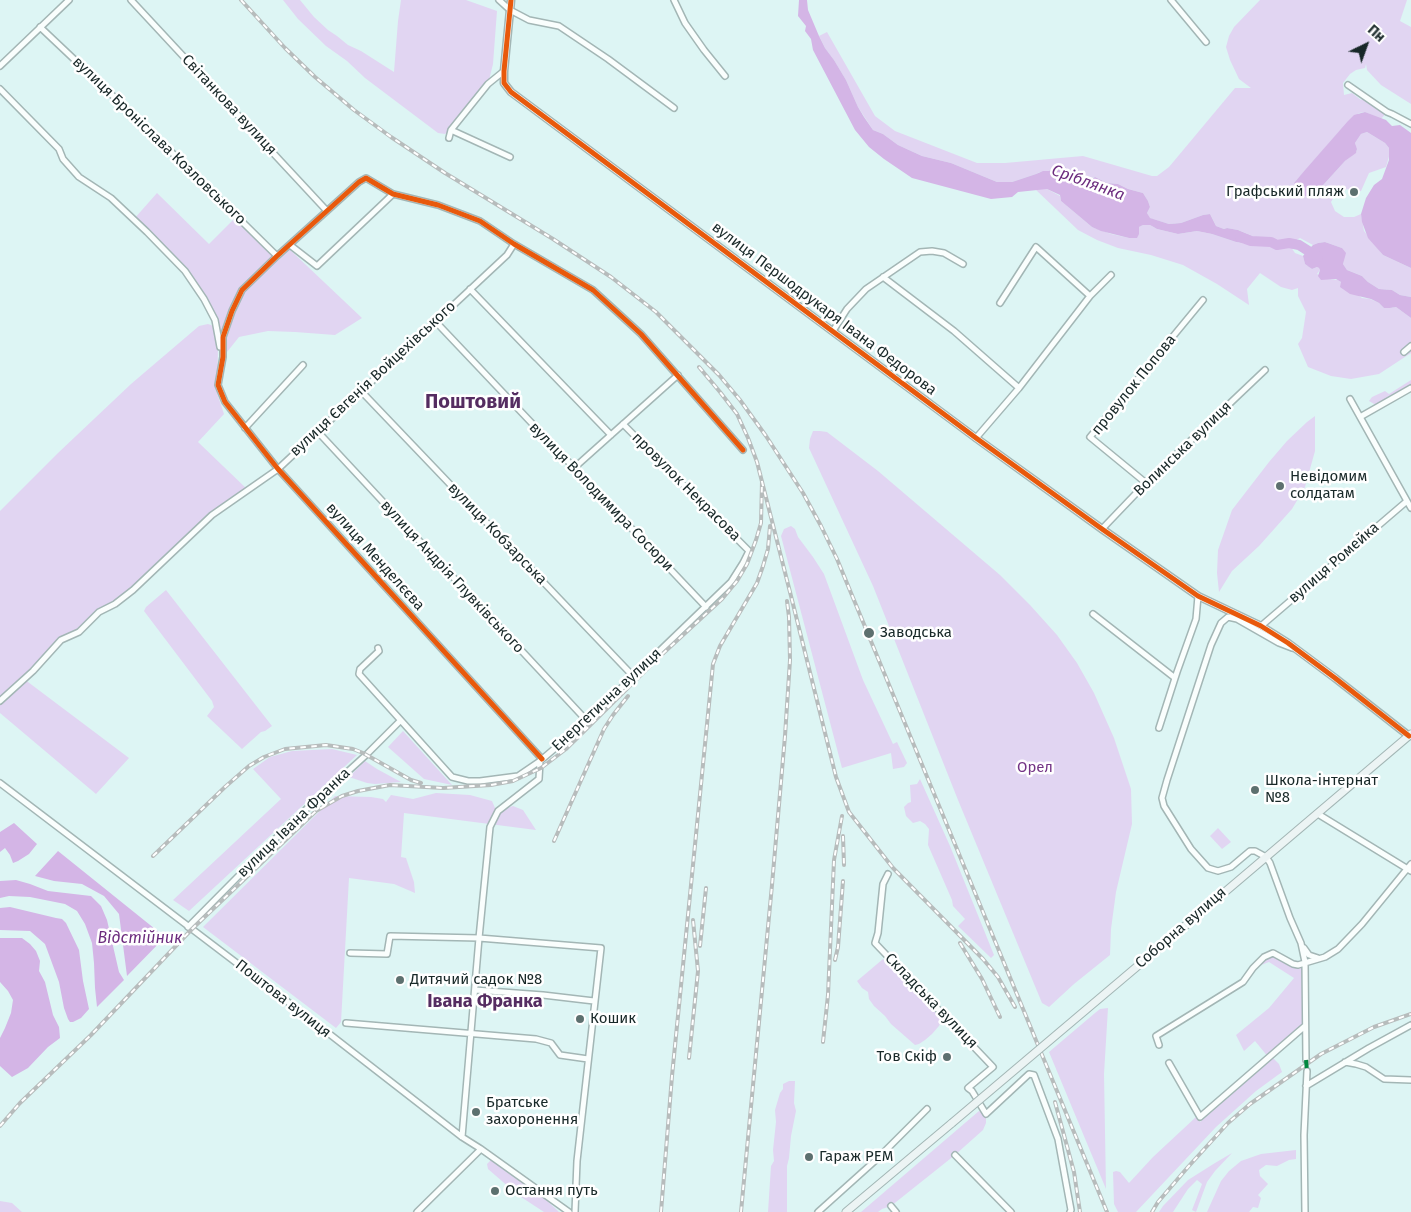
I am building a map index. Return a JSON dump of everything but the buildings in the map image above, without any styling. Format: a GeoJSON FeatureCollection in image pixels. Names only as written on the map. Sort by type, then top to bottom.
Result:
{"type":"FeatureCollection","features":[{"type":"Feature","properties":{"kind":"main road","name":"Соборна вулиця"},"geometry":{"type":"LineString","coordinates":[[846,1212],[1410,735]]}},
{"type":"Feature","properties":{"kind":"street"},"geometry":{"type":"LineString","coordinates":[[0,66],[69,0]]}},
{"type":"Feature","properties":{"kind":"street","name":"Світанкова вулиця"},"geometry":{"type":"LineString","coordinates":[[131,0],[327,211]]}},
{"type":"Feature","properties":{"kind":"street"},"geometry":{"type":"LineString","coordinates":[[499,0],[510,10],[529,20],[559,26],[608,59],[674,108]]}},
{"type":"Feature","properties":{"kind":"street","name":"вулиця Першодрукаря Івана Федорова"},"geometry":{"type":"LineString","coordinates":[[511,0],[504,71],[504,83],[511,92],[976,438],[1102,529],[1200,597],[1261,626]]}},
{"type":"Feature","properties":{"kind":"street"},"geometry":{"type":"LineString","coordinates":[[674,0],[690,30],[725,76]]}},
{"type":"Feature","properties":{"kind":"street"},"geometry":{"type":"LineString","coordinates":[[1171,0],[1206,42]]}},
{"type":"Feature","properties":{"kind":"street","name":"вулиця Броніслава Козловського"},"geometry":{"type":"LineString","coordinates":[[40,27],[278,256]]}},
{"type":"Feature","properties":{"kind":"street"},"geometry":{"type":"LineString","coordinates":[[449,138],[451,130],[488,84],[504,71]]}},
{"type":"Feature","properties":{"kind":"street"},"geometry":{"type":"LineString","coordinates":[[1348,84],[1387,112],[1411,124]]}},
{"type":"Feature","properties":{"kind":"street"},"geometry":{"type":"LineString","coordinates":[[0,88],[59,149],[63,159],[78,177],[111,198],[185,271],[204,299],[215,320],[223,357]]}},
{"type":"Feature","properties":{"kind":"street"},"geometry":{"type":"LineString","coordinates":[[451,130],[510,158]]}},
{"type":"Feature","properties":{"kind":"street","name":"вулиця Менделєєва"},"geometry":{"type":"LineString","coordinates":[[393,194],[366,178],[359,182],[242,290],[232,310],[223,337],[223,357],[218,384],[225,402],[278,468],[541,760]]}},
{"type":"Feature","properties":{"kind":"street"},"geometry":{"type":"LineString","coordinates":[[290,244],[317,266],[393,194],[438,205],[480,221],[514,244],[593,290],[641,334],[743,450]]}},
{"type":"Feature","properties":{"kind":"street","name":"вулиця Євгенія Войцехівського"},"geometry":{"type":"LineString","coordinates":[[0,701],[33,671],[62,640],[79,632],[99,612],[115,604],[133,590],[212,515],[278,468],[507,255],[514,244]]}},
{"type":"Feature","properties":{"kind":"street"},"geometry":{"type":"LineString","coordinates":[[1000,303],[1036,247],[1090,296]]}},
{"type":"Feature","properties":{"kind":"street"},"geometry":{"type":"LineString","coordinates":[[833,331],[847,310],[866,289],[920,252],[944,253],[963,264]]}},
{"type":"Feature","properties":{"kind":"street"},"geometry":{"type":"LineString","coordinates":[[976,438],[1019,388],[1090,296],[1111,275]]}},
{"type":"Feature","properties":{"kind":"street"},"geometry":{"type":"LineString","coordinates":[[883,276],[954,331],[1019,388]]}},
{"type":"Feature","properties":{"kind":"street"},"geometry":{"type":"LineString","coordinates":[[470,289],[611,435]]}},
{"type":"Feature","properties":{"kind":"street","name":"провулок Попова"},"geometry":{"type":"LineString","coordinates":[[1146,483],[1090,437],[1203,300]]}},
{"type":"Feature","properties":{"kind":"street","name":"вулиця Володимира Сосюри"},"geometry":{"type":"LineString","coordinates":[[436,321],[706,607]]}},
{"type":"Feature","properties":{"kind":"street"},"geometry":{"type":"LineString","coordinates":[[1404,352],[1411,346]]}},
{"type":"Feature","properties":{"kind":"street"},"geometry":{"type":"LineString","coordinates":[[245,428],[303,365]]}},
{"type":"Feature","properties":{"kind":"street","name":"Волинська вулиця"},"geometry":{"type":"LineString","coordinates":[[1102,529],[1146,483],[1265,370]]}},
{"type":"Feature","properties":{"kind":"street"},"geometry":{"type":"LineString","coordinates":[[574,468],[678,375]]}},
{"type":"Feature","properties":{"kind":"street"},"geometry":{"type":"LineString","coordinates":[[1360,417],[1411,388]]}},
{"type":"Feature","properties":{"kind":"street","name":"вулиця Кобзарська"},"geometry":{"type":"LineString","coordinates":[[362,391],[633,676]]}},
{"type":"Feature","properties":{"kind":"street"},"geometry":{"type":"LineString","coordinates":[[1350,400],[1411,508]]}},
{"type":"Feature","properties":{"kind":"street","name":"провулок Некрасова"},"geometry":{"type":"LineString","coordinates":[[624,424],[749,551]]}},
{"type":"Feature","properties":{"kind":"street","name":"вулиця Андрія Глувківського"},"geometry":{"type":"LineString","coordinates":[[318,432],[587,721]]}},
{"type":"Feature","properties":{"kind":"street","name":"вулиця Ромейка"},"geometry":{"type":"LineString","coordinates":[[1261,626],[1407,501]]}},
{"type":"Feature","properties":{"kind":"street","name":"Енергетична вулиця"},"geometry":{"type":"LineString","coordinates":[[378,648],[379,651],[360,669],[359,674],[442,768],[452,777],[468,782],[518,776],[555,750],[706,607],[731,582],[749,551]]}},
{"type":"Feature","properties":{"kind":"street"},"geometry":{"type":"LineString","coordinates":[[1160,728],[1175,678],[1196,620],[1200,597]]}},
{"type":"Feature","properties":{"kind":"street"},"geometry":{"type":"LineString","coordinates":[[1093,614],[1175,678]]}},
{"type":"Feature","properties":{"kind":"street"},"geometry":{"type":"LineString","coordinates":[[1300,652],[1279,643],[1237,619],[1228,617],[1221,623],[1211,645],[1162,798],[1164,806],[1191,849],[1208,868],[1218,871],[1231,867],[1250,851],[1266,856],[1301,943],[1305,962],[1306,1060]]}},
{"type":"Feature","properties":{"kind":"street"},"geometry":{"type":"LineString","coordinates":[[1261,626],[1300,652],[1410,735]]}},
{"type":"Feature","properties":{"kind":"street","name":"вулиця Івана Франка"},"geometry":{"type":"LineString","coordinates":[[188,927],[292,823],[400,721]]}},
{"type":"Feature","properties":{"kind":"street"},"geometry":{"type":"LineString","coordinates":[[462,1137],[490,827],[498,811],[540,778],[541,760]]}},
{"type":"Feature","properties":{"kind":"street","name":"Поштова вулиця"},"geometry":{"type":"LineString","coordinates":[[0,783],[462,1137],[569,1212]]}},
{"type":"Feature","properties":{"kind":"street"},"geometry":{"type":"LineString","coordinates":[[1159,1045],[1156,1036],[1243,982],[1264,958],[1273,953],[1296,965],[1320,958],[1338,949],[1350,938],[1410,868],[1318,814]]}},
{"type":"Feature","properties":{"kind":"street","name":"Складська вулиця"},"geometry":{"type":"LineString","coordinates":[[888,874],[884,884],[875,943],[993,1067],[968,1088],[972,1091],[986,1114],[1029,1074],[1034,1075],[1058,1138],[1070,1212]]}},
{"type":"Feature","properties":{"kind":"street"},"geometry":{"type":"LineString","coordinates":[[350,953],[387,954],[390,936],[479,938],[601,948],[577,1161],[575,1212]]}},
{"type":"Feature","properties":{"kind":"street"},"geometry":{"type":"LineString","coordinates":[[1301,943],[1309,954],[1320,958]]}},
{"type":"Feature","properties":{"kind":"street"},"geometry":{"type":"LineString","coordinates":[[475,990],[594,1001]]}},
{"type":"Feature","properties":{"kind":"street"},"geometry":{"type":"LineString","coordinates":[[346,1023],[536,1038],[552,1043],[560,1055],[588,1059]]}},
{"type":"Feature","properties":{"kind":"street"},"geometry":{"type":"LineString","coordinates":[[1306,1086],[1344,1062],[1411,1025]]}},
{"type":"Feature","properties":{"kind":"street"},"geometry":{"type":"LineString","coordinates":[[1169,1063],[1200,1117],[1305,1026]]}},
{"type":"Feature","properties":{"kind":"street"},"geometry":{"type":"LineString","coordinates":[[1344,1062],[1366,1067],[1384,1079],[1411,1080]]}},
{"type":"Feature","properties":{"kind":"street"},"geometry":{"type":"LineString","coordinates":[[1305,1212],[1304,1135],[1307,1071]]}},
{"type":"Feature","properties":{"kind":"street"},"geometry":{"type":"LineString","coordinates":[[818,1212],[877,1159],[927,1110]]}},
{"type":"Feature","properties":{"kind":"street"},"geometry":{"type":"LineString","coordinates":[[417,1212],[481,1149]]}},
{"type":"Feature","properties":{"kind":"street"},"geometry":{"type":"LineString","coordinates":[[955,1155],[1011,1212]]}},
{"type":"Feature","properties":{"kind":"street"},"geometry":{"type":"LineString","coordinates":[[891,1206],[896,1212]]}},
{"type":"Feature","properties":{"kind":"green space"},"geometry":{"type":"Polygon","coordinates":[[[283,0],[300,0],[328,30],[348,45],[394,72],[401,0],[466,0],[497,11],[493,64],[488,84],[451,130],[445,134],[438,133],[326,46],[298,19],[283,0]]]}},
{"type":"Feature","properties":{"kind":"green space"},"geometry":{"type":"Polygon","coordinates":[[[1260,0],[1407,0],[1400,21],[1411,27],[1411,104],[1381,85],[1367,70],[1366,64],[1365,68],[1350,74],[1343,83],[1344,95],[1352,93],[1361,100],[1365,96],[1387,112],[1381,119],[1365,112],[1359,113],[1338,133],[1294,183],[1301,195],[1309,197],[1315,194],[1345,161],[1357,151],[1355,143],[1361,134],[1367,132],[1385,143],[1390,153],[1386,167],[1369,173],[1361,191],[1355,192],[1347,189],[1334,197],[1331,202],[1335,211],[1344,217],[1354,217],[1361,214],[1364,231],[1383,255],[1411,268],[1411,297],[1400,295],[1392,290],[1379,289],[1362,276],[1347,270],[1343,264],[1342,248],[1325,242],[1313,245],[1300,238],[1289,244],[1295,253],[1303,256],[1305,264],[1312,269],[1319,268],[1320,270],[1317,274],[1328,279],[1338,280],[1362,298],[1379,303],[1384,308],[1396,307],[1411,318],[1411,353],[1379,374],[1351,379],[1331,376],[1308,367],[1298,344],[1302,338],[1306,312],[1298,296],[1298,288],[1292,290],[1281,287],[1260,273],[1247,289],[1249,305],[1183,265],[1151,255],[1118,248],[1078,230],[1035,189],[1047,189],[1060,196],[1061,201],[1092,227],[1111,234],[1129,238],[1138,231],[1139,227],[1150,225],[1157,229],[1178,234],[1197,231],[1249,244],[1252,236],[1238,230],[1224,229],[1216,226],[1210,214],[1181,223],[1169,224],[1149,218],[1147,213],[1150,207],[1143,193],[1118,184],[1107,183],[1095,177],[1086,183],[1064,165],[1012,182],[997,182],[951,163],[922,156],[898,145],[883,134],[873,130],[858,107],[846,80],[819,36],[827,32],[875,116],[895,131],[977,163],[1005,163],[1083,156],[1157,176],[1169,167],[1235,88],[1251,88],[1239,79],[1226,47],[1234,27],[1260,0]]]}},
{"type":"Feature","properties":{"kind":"green space"},"geometry":{"type":"Polygon","coordinates":[[[157,193],[209,244],[237,216],[277,256],[287,247],[362,318],[335,335],[268,331],[239,337],[223,357],[215,320],[185,271],[134,219],[157,193]]]}},
{"type":"Feature","properties":{"kind":"green space"},"geometry":{"type":"Polygon","coordinates":[[[208,324],[214,326],[216,337],[218,349],[217,393],[224,414],[198,442],[248,490],[226,504],[133,590],[99,612],[79,632],[61,640],[24,679],[129,758],[96,794],[0,713],[0,511],[131,384],[199,326],[208,324]]]}},
{"type":"Feature","properties":{"kind":"green space"},"geometry":{"type":"Polygon","coordinates":[[[1411,380],[1411,386],[1376,405],[1369,401],[1372,397],[1385,391],[1389,394],[1411,380]]]}},
{"type":"Feature","properties":{"kind":"green space"},"geometry":{"type":"Polygon","coordinates":[[[1315,416],[1315,451],[1305,487],[1292,509],[1259,546],[1232,571],[1219,592],[1217,573],[1218,550],[1232,510],[1287,441],[1315,416]]]}},
{"type":"Feature","properties":{"kind":"green space","name":"Орел"},"geometry":{"type":"Polygon","coordinates":[[[813,431],[827,432],[878,471],[1000,575],[1030,605],[1057,635],[1077,663],[1094,693],[1114,738],[1131,789],[1132,824],[1116,892],[1110,955],[1049,1007],[1042,1003],[958,800],[873,586],[809,448],[813,431]]]}},
{"type":"Feature","properties":{"kind":"green space"},"geometry":{"type":"Polygon","coordinates":[[[791,526],[795,529],[798,537],[824,574],[863,680],[893,744],[897,742],[907,763],[904,767],[893,769],[891,753],[842,768],[781,536],[784,529],[791,526]]]}},
{"type":"Feature","properties":{"kind":"green space"},"geometry":{"type":"Polygon","coordinates":[[[166,590],[272,726],[261,732],[242,749],[207,716],[214,707],[212,701],[144,611],[146,607],[166,590]]]}},
{"type":"Feature","properties":{"kind":"green space"},"geometry":{"type":"Polygon","coordinates":[[[403,731],[452,785],[424,779],[388,747],[403,731]]]}},
{"type":"Feature","properties":{"kind":"green space"},"geometry":{"type":"Polygon","coordinates":[[[332,749],[357,755],[189,911],[173,900],[281,799],[253,769],[270,757],[292,751],[332,749]]]}},
{"type":"Feature","properties":{"kind":"green space"},"geometry":{"type":"Polygon","coordinates":[[[365,761],[401,782],[375,784],[349,777],[365,761]]]}},
{"type":"Feature","properties":{"kind":"green space"},"geometry":{"type":"Polygon","coordinates":[[[920,779],[950,846],[994,955],[991,958],[958,926],[965,919],[953,906],[928,845],[929,829],[920,821],[913,823],[906,816],[904,807],[911,802],[910,785],[917,784],[920,779]]]}},
{"type":"Feature","properties":{"kind":"green space"},"geometry":{"type":"Polygon","coordinates":[[[436,793],[470,795],[492,801],[498,811],[513,806],[523,810],[536,830],[404,813],[401,857],[406,858],[414,882],[415,893],[394,884],[349,878],[341,1022],[336,1028],[203,927],[335,796],[371,797],[383,799],[386,802],[391,795],[413,799],[436,793]]]}},
{"type":"Feature","properties":{"kind":"green space"},"geometry":{"type":"Polygon","coordinates":[[[1218,828],[1231,842],[1222,849],[1210,836],[1218,828]]]}},
{"type":"Feature","properties":{"kind":"green space"},"geometry":{"type":"Polygon","coordinates":[[[1273,953],[1293,964],[1305,962],[1305,1026],[1269,1058],[1255,1041],[1244,1051],[1236,1035],[1269,1008],[1294,978],[1269,962],[1253,968],[1273,953]]]}},
{"type":"Feature","properties":{"kind":"green space"},"geometry":{"type":"Polygon","coordinates":[[[883,959],[942,1019],[932,1034],[919,1044],[915,1045],[891,1024],[874,1006],[869,999],[868,992],[857,981],[883,959]]]}},
{"type":"Feature","properties":{"kind":"green space"},"geometry":{"type":"Polygon","coordinates":[[[1108,1008],[1104,1074],[1106,1189],[1049,1052],[1100,1009],[1108,1008]]]}},
{"type":"Feature","properties":{"kind":"green space"},"geometry":{"type":"Polygon","coordinates":[[[1273,1058],[1279,1064],[1282,1072],[1256,1091],[1216,1127],[1136,1212],[1118,1212],[1114,1204],[1113,1172],[1120,1172],[1129,1183],[1153,1157],[1196,1117],[1200,1122],[1273,1058]]]}},
{"type":"Feature","properties":{"kind":"green space"},"geometry":{"type":"Polygon","coordinates":[[[795,1081],[794,1103],[796,1111],[787,1166],[787,1212],[768,1212],[771,1166],[774,1161],[775,1110],[783,1084],[795,1081]]]}},
{"type":"Feature","properties":{"kind":"green space"},"geometry":{"type":"Polygon","coordinates":[[[979,1111],[986,1114],[986,1123],[983,1130],[955,1155],[891,1206],[878,1212],[861,1212],[979,1111]]]}},
{"type":"Feature","properties":{"kind":"green space"},"geometry":{"type":"Polygon","coordinates":[[[1296,1150],[1296,1159],[1277,1166],[1266,1165],[1259,1170],[1260,1176],[1268,1184],[1258,1195],[1261,1198],[1258,1208],[1253,1207],[1249,1212],[1207,1212],[1221,1181],[1241,1161],[1261,1154],[1296,1150]]]}},
{"type":"Feature","properties":{"kind":"green space"},"geometry":{"type":"Polygon","coordinates":[[[1232,1153],[1207,1182],[1196,1212],[1192,1210],[1202,1184],[1197,1180],[1188,1189],[1173,1212],[1159,1212],[1188,1180],[1232,1153]]]}},
{"type":"Feature","properties":{"kind":"green space"},"geometry":{"type":"Polygon","coordinates":[[[491,1160],[530,1189],[539,1193],[559,1212],[544,1212],[518,1195],[488,1169],[487,1164],[491,1160]]]}},
{"type":"Feature","properties":{"kind":"green space"},"geometry":{"type":"Polygon","coordinates":[[[0,1201],[12,1203],[22,1212],[0,1212],[0,1201]]]}},
{"type":"Feature","properties":{"kind":"water"},"geometry":{"type":"Polygon","coordinates":[[[799,0],[807,0],[808,10],[819,36],[846,80],[864,117],[873,130],[883,134],[898,145],[922,156],[951,163],[997,182],[1012,182],[1064,165],[1085,183],[1095,177],[1107,183],[1118,184],[1143,193],[1150,207],[1147,213],[1150,218],[1169,224],[1181,223],[1210,214],[1216,226],[1224,229],[1238,230],[1252,236],[1250,244],[1197,231],[1178,234],[1157,229],[1150,225],[1139,227],[1137,238],[1129,238],[1092,227],[1061,201],[1060,195],[1047,189],[1018,192],[1012,197],[991,199],[912,178],[869,147],[855,130],[813,50],[811,39],[805,31],[806,26],[798,16],[799,0]]]}},
{"type":"Feature","properties":{"kind":"water"},"geometry":{"type":"Polygon","coordinates":[[[1365,112],[1386,120],[1392,126],[1400,125],[1411,133],[1411,268],[1383,255],[1368,238],[1362,222],[1361,214],[1366,198],[1374,185],[1382,179],[1389,160],[1389,148],[1385,143],[1367,132],[1361,134],[1355,143],[1356,153],[1345,161],[1315,194],[1309,197],[1305,196],[1297,192],[1295,187],[1294,183],[1348,121],[1354,115],[1365,112]]]}},
{"type":"Feature","properties":{"kind":"water"},"geometry":{"type":"Polygon","coordinates":[[[1325,242],[1342,248],[1346,253],[1343,264],[1347,270],[1362,276],[1379,289],[1392,290],[1400,295],[1411,297],[1411,318],[1396,307],[1384,308],[1371,299],[1350,294],[1340,287],[1341,282],[1336,279],[1321,280],[1318,276],[1319,268],[1312,269],[1305,264],[1303,256],[1313,245],[1325,242]]]}},
{"type":"Feature","properties":{"kind":"water"},"geometry":{"type":"Polygon","coordinates":[[[14,823],[37,844],[29,854],[13,863],[5,848],[0,852],[0,832],[14,823]]]}},
{"type":"Feature","properties":{"kind":"water","name":"Відстійник"},"geometry":{"type":"Polygon","coordinates":[[[58,851],[165,937],[127,976],[119,914],[104,896],[82,884],[54,881],[35,876],[58,851]]]}},
{"type":"Feature","properties":{"kind":"water","name":"Відстійник"},"geometry":{"type":"Polygon","coordinates":[[[16,880],[48,891],[91,896],[101,906],[107,920],[119,972],[124,980],[97,1007],[92,943],[85,924],[77,911],[65,904],[30,897],[9,896],[0,898],[0,881],[16,880]]]}},
{"type":"Feature","properties":{"kind":"water","name":"Відстійник"},"geometry":{"type":"Polygon","coordinates":[[[10,907],[62,919],[66,923],[79,950],[89,1009],[81,1018],[73,1022],[70,1022],[68,1019],[59,982],[45,944],[30,931],[0,930],[0,908],[10,907]]]}},
{"type":"Feature","properties":{"kind":"water"},"geometry":{"type":"Polygon","coordinates":[[[0,938],[22,938],[36,951],[40,961],[39,971],[45,982],[53,1015],[59,1027],[60,1038],[48,1047],[28,1068],[12,1077],[0,1066],[0,1038],[11,1013],[13,1000],[0,982],[0,938]]]}},
{"type":"Feature","properties":{"kind":"waterway","name":"Сріблянка"},"geometry":{"type":"LineString","coordinates":[[1240,237],[1251,241],[1271,242],[1277,245],[1289,243],[1299,245],[1318,257]]}},
{"type":"Feature","properties":{"kind":"railway"},"geometry":{"type":"LineString","coordinates":[[241,0],[285,48],[315,77],[354,110],[445,173],[611,277],[656,312],[719,375],[766,436],[803,493],[837,559],[1107,1212]]}},
{"type":"Feature","properties":{"kind":"railway"},"geometry":{"type":"LineString","coordinates":[[699,367],[737,414],[757,462],[836,777],[849,812],[893,868],[983,959],[998,977],[1015,1007]]}},
{"type":"Feature","properties":{"kind":"railway"},"geometry":{"type":"LineString","coordinates":[[0,1126],[20,1103],[91,1035],[192,929],[316,811],[342,796],[390,785],[443,788],[491,785],[513,781],[541,768],[566,749],[657,659],[722,599],[737,581],[747,564],[761,523],[762,481]]}},
{"type":"Feature","properties":{"kind":"railway"},"geometry":{"type":"LineString","coordinates":[[661,1212],[672,1076],[713,664],[720,646],[757,583],[768,549],[770,526]]}},
{"type":"Feature","properties":{"kind":"railway"},"geometry":{"type":"LineString","coordinates":[[741,1212],[785,736],[790,660],[787,601]]}},
{"type":"Feature","properties":{"kind":"railway"},"geometry":{"type":"LineString","coordinates":[[554,841],[604,729],[628,696]]}},
{"type":"Feature","properties":{"kind":"railway"},"geometry":{"type":"LineString","coordinates":[[153,856],[249,766],[264,757],[285,749],[326,745],[353,749],[411,780],[421,783]]}},
{"type":"Feature","properties":{"kind":"railway"},"geometry":{"type":"LineString","coordinates":[[823,1042],[828,995],[834,860],[842,816]]}},
{"type":"Feature","properties":{"kind":"railway"},"geometry":{"type":"LineString","coordinates":[[843,836],[844,865]]}},
{"type":"Feature","properties":{"kind":"railway"},"geometry":{"type":"LineString","coordinates":[[835,960],[838,947],[843,881]]}},
{"type":"Feature","properties":{"kind":"railway"},"geometry":{"type":"LineString","coordinates":[[700,946],[706,888]]}},
{"type":"Feature","properties":{"kind":"railway"},"geometry":{"type":"LineString","coordinates":[[689,1058],[698,971],[693,920]]}},
{"type":"Feature","properties":{"kind":"railway"},"geometry":{"type":"LineString","coordinates":[[960,943],[982,979],[1000,1017]]}},
{"type":"Feature","properties":{"kind":"railway"},"geometry":{"type":"LineString","coordinates":[[1152,1212],[1158,1202],[1188,1167],[1228,1123],[1250,1104],[1321,1054],[1374,1027],[1411,1014]]}},
{"type":"Feature","properties":{"kind":"railway"},"geometry":{"type":"LineString","coordinates":[[1055,1102],[1074,1172],[1080,1212]]}},
{"type":"Feature","properties":{"kind":"marked path"},"geometry":{"type":"LineString","coordinates":[[1306,1060],[1307,1071]]}},
{"type":"Feature","properties":{"kind":"cycle path"},"geometry":{"type":"LineString","coordinates":[[511,0],[504,71],[504,83],[511,92],[976,438],[1102,529],[1198,596],[1261,626],[1288,643],[1409,736]]}},
{"type":"Feature","properties":{"kind":"cycle path"},"geometry":{"type":"LineString","coordinates":[[542,759],[278,469],[225,402],[218,385],[223,357],[223,337],[242,290],[277,256],[359,182],[366,178],[393,194],[438,205],[480,221],[514,244],[593,290],[641,334],[743,450]]}},
{"type":"Feature","properties":{"kind":"place","name":"Графський пляж"},"geometry":{"type":"Point","coordinates":[1354,192]}},
{"type":"Feature","properties":{"kind":"place","name":"Невідомим солдатам"},"geometry":{"type":"Point","coordinates":[1280,486]}},
{"type":"Feature","properties":{"kind":"place","name":"Заводська"},"geometry":{"type":"Point","coordinates":[869,633]}},
{"type":"Feature","properties":{"kind":"place","name":"Школа-інтернат №8"},"geometry":{"type":"Point","coordinates":[1255,790]}},
{"type":"Feature","properties":{"kind":"place","name":"Дитячий садок №8"},"geometry":{"type":"Point","coordinates":[400,980]}},
{"type":"Feature","properties":{"kind":"place","name":"Кошик"},"geometry":{"type":"Point","coordinates":[580,1019]}},
{"type":"Feature","properties":{"kind":"place","name":"Тов Скіф"},"geometry":{"type":"Point","coordinates":[947,1057]}},
{"type":"Feature","properties":{"kind":"place","name":"Братське захоронення"},"geometry":{"type":"Point","coordinates":[476,1112]}},
{"type":"Feature","properties":{"kind":"place","name":"Гараж РЕМ"},"geometry":{"type":"Point","coordinates":[809,1157]}},
{"type":"Feature","properties":{"kind":"place","name":"Остання путь"},"geometry":{"type":"Point","coordinates":[495,1191]}},
{"type":"Feature","properties":{"kind":"district","name":"Поштовий"},"geometry":{"type":"Point","coordinates":[473,402]}},
{"type":"Feature","properties":{"kind":"district","name":"Івана Франка"},"geometry":{"type":"Point","coordinates":[485,1002]}}]}
